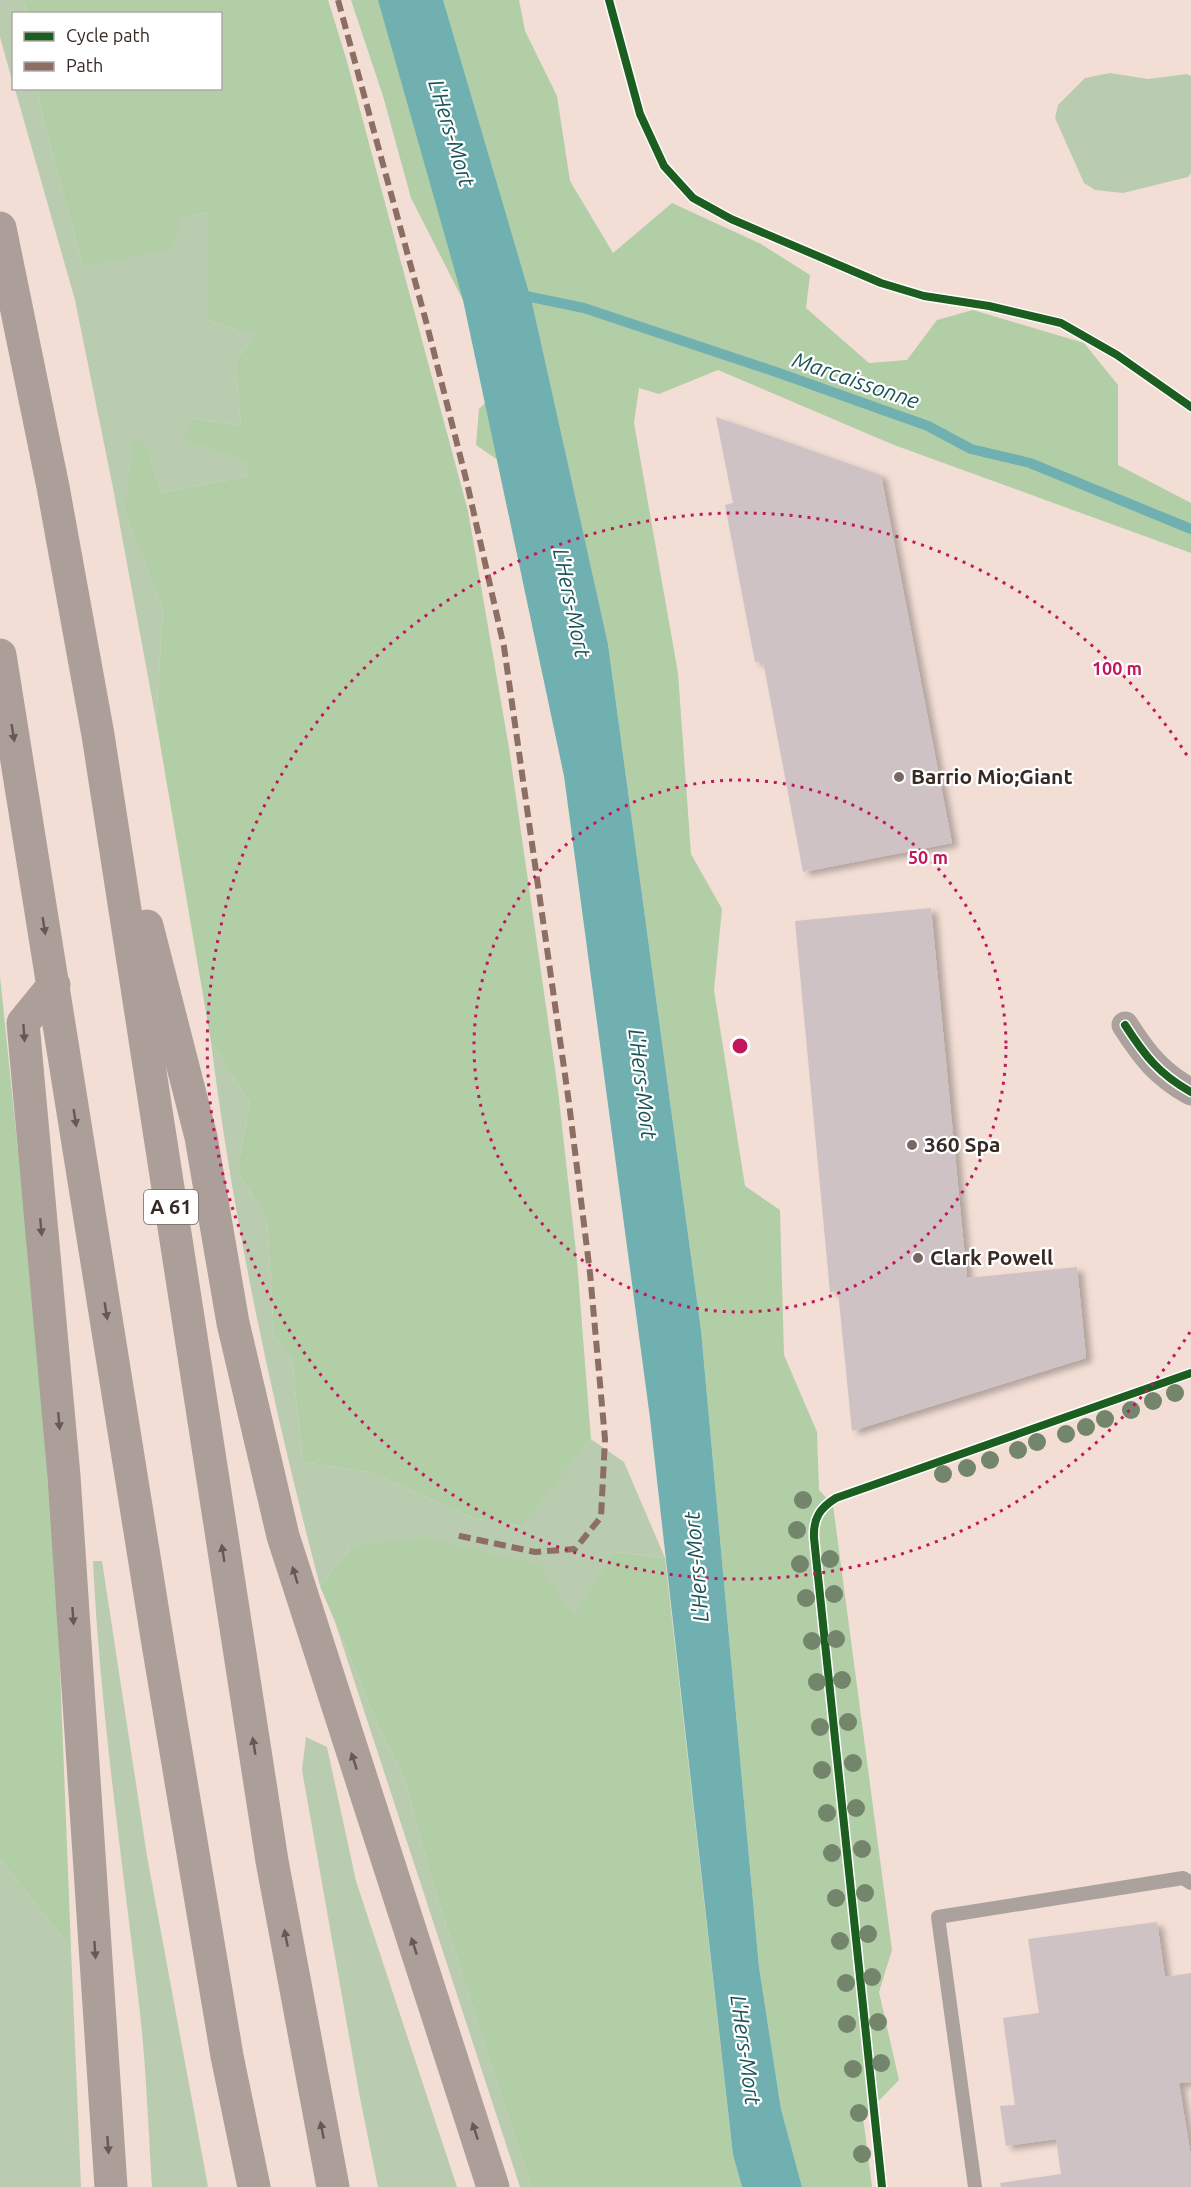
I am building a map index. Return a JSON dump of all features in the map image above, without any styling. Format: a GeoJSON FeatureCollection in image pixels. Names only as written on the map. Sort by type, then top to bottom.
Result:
{"type":"FeatureCollection","features":[{"type":"Feature","properties":{"kind":"highway","name":"A 61"},"geometry":{"type":"LineString","coordinates":[[0,228],[54,487],[98,735],[268,1838],[333,2187]]}},
{"type":"Feature","properties":{"kind":"highway"},"geometry":{"type":"LineString","coordinates":[[0,655],[168,1703],[227,2056],[254,2187]]}},
{"type":"Feature","properties":{"kind":"highway"},"geometry":{"type":"LineString","coordinates":[[98,735],[201,1137],[232,1323],[283,1536],[493,2187]]}},
{"type":"Feature","properties":{"kind":"highway"},"geometry":{"type":"LineString","coordinates":[[54,985],[23,1023],[64,1476],[111,2187]]}},
{"type":"Feature","properties":{"kind":"street"},"geometry":{"type":"LineString","coordinates":[[1125,1025],[1146,1057],[1169,1080],[1191,1092]]}},
{"type":"Feature","properties":{"kind":"lane"},"geometry":{"type":"LineString","coordinates":[[975,2187],[938,1917],[1183,1878],[1191,1883]]}},
{"type":"Feature","properties":{"kind":"green space"},"geometry":{"type":"Polygon","coordinates":[[[0,0],[22,0],[28,12],[12,12],[12,80],[0,37],[0,0]]]}},
{"type":"Feature","properties":{"kind":"green space"},"geometry":{"type":"Polygon","coordinates":[[[22,0],[328,0],[346,58],[468,511],[509,748],[558,1090],[577,1261],[591,1439],[521,1526],[473,1518],[370,1472],[303,1462],[292,1360],[274,1334],[267,1219],[237,1171],[250,1103],[211,1042],[156,720],[163,610],[125,512],[134,437],[148,446],[161,493],[248,476],[248,462],[183,440],[194,418],[241,426],[235,362],[258,331],[237,330],[207,320],[207,212],[181,218],[171,249],[83,266],[43,119],[38,90],[222,90],[222,12],[28,12],[22,0]]]}},
{"type":"Feature","properties":{"kind":"green space"},"geometry":{"type":"Polygon","coordinates":[[[351,0],[519,0],[525,31],[557,96],[570,181],[613,253],[672,203],[761,244],[810,275],[806,308],[869,363],[907,360],[937,320],[973,310],[1084,343],[1118,385],[1118,465],[1191,503],[1191,553],[894,445],[718,370],[659,394],[639,388],[634,423],[678,673],[691,854],[722,909],[714,990],[745,1186],[780,1210],[784,1355],[817,1432],[819,1490],[833,1505],[892,1950],[879,1992],[899,2080],[863,2117],[872,2187],[802,2187],[781,2109],[759,1967],[701,1330],[608,644],[579,516],[476,445],[479,409],[535,353],[463,300],[411,198],[383,96],[351,0]]]}},
{"type":"Feature","properties":{"kind":"green space"},"geometry":{"type":"Polygon","coordinates":[[[1110,73],[1148,79],[1187,74],[1191,76],[1191,173],[1188,177],[1123,193],[1095,190],[1084,183],[1055,118],[1058,105],[1085,78],[1110,73]]]}},
{"type":"Feature","properties":{"kind":"green space"},"geometry":{"type":"Polygon","coordinates":[[[15,90],[38,90],[43,119],[83,266],[181,218],[207,212],[207,320],[237,330],[259,330],[235,362],[241,426],[194,418],[184,440],[248,462],[248,476],[161,493],[148,446],[125,512],[163,610],[156,720],[113,488],[75,300],[15,90]]]}},
{"type":"Feature","properties":{"kind":"green space"},"geometry":{"type":"Polygon","coordinates":[[[0,976],[53,1491],[71,1948],[0,1859],[0,976]]]}},
{"type":"Feature","properties":{"kind":"green space"},"geometry":{"type":"Polygon","coordinates":[[[211,1042],[250,1103],[237,1171],[267,1219],[274,1334],[292,1360],[303,1462],[370,1472],[473,1518],[520,1526],[591,1439],[624,1462],[665,1558],[613,1552],[574,1616],[351,1547],[320,1586],[286,1451],[243,1248],[211,1042]]]}},
{"type":"Feature","properties":{"kind":"green space"},"geometry":{"type":"Polygon","coordinates":[[[423,1537],[538,1565],[574,1615],[613,1552],[665,1558],[733,2155],[742,2187],[531,2187],[431,1879],[405,1780],[379,1727],[320,1586],[351,1547],[423,1537]]]}},
{"type":"Feature","properties":{"kind":"green space"},"geometry":{"type":"Polygon","coordinates":[[[93,1561],[102,1561],[147,1856],[208,2187],[152,2187],[143,2044],[106,1725],[93,1561]]]}},
{"type":"Feature","properties":{"kind":"green space"},"geometry":{"type":"Polygon","coordinates":[[[335,1622],[379,1727],[405,1780],[431,1879],[531,2187],[520,2187],[335,1622]]]}},
{"type":"Feature","properties":{"kind":"green space"},"geometry":{"type":"Polygon","coordinates":[[[306,1737],[327,1747],[356,1881],[457,2187],[378,2187],[302,1770],[306,1737]]]}},
{"type":"Feature","properties":{"kind":"green space"},"geometry":{"type":"Polygon","coordinates":[[[0,1859],[71,1948],[81,2187],[0,2187],[0,1859]]]}},
{"type":"Feature","properties":{"kind":"water","name":"L'Hers-Mort"},"geometry":{"type":"Polygon","coordinates":[[[378,0],[443,0],[532,303],[608,644],[701,1330],[759,1967],[781,2109],[802,2187],[742,2187],[733,2155],[650,1418],[564,776],[463,300],[378,0]]]}},
{"type":"Feature","properties":{"kind":"building"},"geometry":{"type":"Polygon","coordinates":[[[716,417],[881,475],[952,843],[803,872],[763,661],[755,662],[725,505],[733,503],[716,417]]]}},
{"type":"Feature","properties":{"kind":"building"},"geometry":{"type":"Polygon","coordinates":[[[931,908],[967,1278],[1077,1267],[1086,1358],[852,1431],[838,1291],[830,1292],[795,921],[931,908]]]}},
{"type":"Feature","properties":{"kind":"building"},"geometry":{"type":"Polygon","coordinates":[[[1157,1922],[1165,1977],[1191,1973],[1191,2082],[1179,2083],[1191,2157],[1191,2187],[1001,2187],[1000,2183],[1061,2174],[1056,2139],[1006,2146],[1000,2106],[1015,2105],[1003,2018],[1039,2013],[1028,1939],[1157,1922]]]}},
{"type":"Feature","properties":{"kind":"waterway","name":"Marcaissonne"},"geometry":{"type":"LineString","coordinates":[[516,294],[584,308],[779,373],[928,426],[971,449],[1030,463],[1191,529]]}},
{"type":"Feature","properties":{"kind":"marked path"},"geometry":{"type":"LineString","coordinates":[[338,0],[427,325],[467,483],[504,647],[569,1103],[590,1273],[605,1439],[601,1517],[575,1549],[535,1552],[455,1535]]}},
{"type":"Feature","properties":{"kind":"cycle path"},"geometry":{"type":"LineString","coordinates":[[609,0],[640,114],[664,166],[693,198],[731,219],[881,283],[924,296],[989,306],[1061,323],[1117,355],[1191,407]]}},
{"type":"Feature","properties":{"kind":"cycle path"},"geometry":{"type":"LineString","coordinates":[[1125,1025],[1139,1046],[1161,1071],[1191,1092]]}},
{"type":"Feature","properties":{"kind":"cycle path"},"geometry":{"type":"LineString","coordinates":[[882,2187],[814,1538],[816,1519],[822,1510],[836,1498],[1191,1373]]}},
{"type":"Feature","properties":{"kind":"place","name":"Barrio Mio;Giant"},"geometry":{"type":"Point","coordinates":[899,777]}},
{"type":"Feature","properties":{"kind":"place","name":"360 Spa"},"geometry":{"type":"Point","coordinates":[912,1145]}},
{"type":"Feature","properties":{"kind":"place","name":"Clark Powell"},"geometry":{"type":"Point","coordinates":[918,1258]}}]}
